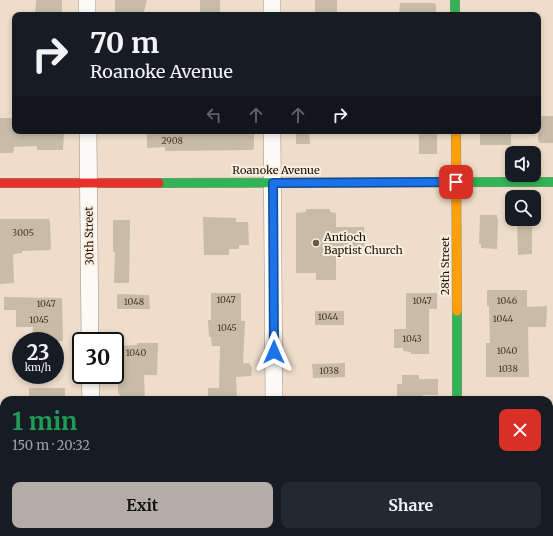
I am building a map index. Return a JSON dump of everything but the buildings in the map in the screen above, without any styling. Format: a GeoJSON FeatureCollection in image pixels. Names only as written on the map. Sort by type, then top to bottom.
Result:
{"type":"FeatureCollection","features":[{"type":"Feature","properties":{"kind":"street"},"geometry":{"type":"LineString","coordinates":[[87,0],[87,12]]}},
{"type":"Feature","properties":{"kind":"street"},"geometry":{"type":"LineString","coordinates":[[272,0],[272,12]]}},
{"type":"Feature","properties":{"kind":"street"},"geometry":{"type":"LineString","coordinates":[[455,0],[456,12]]}},
{"type":"Feature","properties":{"kind":"street","name":"30th Street"},"geometry":{"type":"LineString","coordinates":[[88,134],[90,332]]}},
{"type":"Feature","properties":{"kind":"street"},"geometry":{"type":"LineString","coordinates":[[272,134],[274,396]]}},
{"type":"Feature","properties":{"kind":"street","name":"28th Street"},"geometry":{"type":"LineString","coordinates":[[456,134],[458,396]]}},
{"type":"Feature","properties":{"kind":"street","name":"Roanoke Avenue"},"geometry":{"type":"LineString","coordinates":[[0,184],[88,182],[553,182]]}},
{"type":"Feature","properties":{"kind":"street"},"geometry":{"type":"LineString","coordinates":[[90,384],[91,396]]}},
{"type":"Feature","properties":{"kind":"traffic: fast"},"geometry":{"type":"LineString","coordinates":[[455,0],[455,12]]}},
{"type":"Feature","properties":{"kind":"traffic: fast"},"geometry":{"type":"LineString","coordinates":[[159,183],[553,182]]}},
{"type":"Feature","properties":{"kind":"traffic: fast"},"geometry":{"type":"LineString","coordinates":[[457,311],[457,396]]}},
{"type":"Feature","properties":{"kind":"traffic: slow"},"geometry":{"type":"LineString","coordinates":[[456,134],[457,311]]}},
{"type":"Feature","properties":{"kind":"traffic: jam"},"geometry":{"type":"LineString","coordinates":[[0,183],[159,183]]}},
{"type":"Feature","properties":{"kind":"place","name":"Antioch Baptist Church"},"geometry":{"type":"Point","coordinates":[316,243]}},
{"type":"Feature","properties":{"kind":"route"},"geometry":{"type":"LineString","coordinates":[[274,352],[273,183],[456,182]]}}]}
